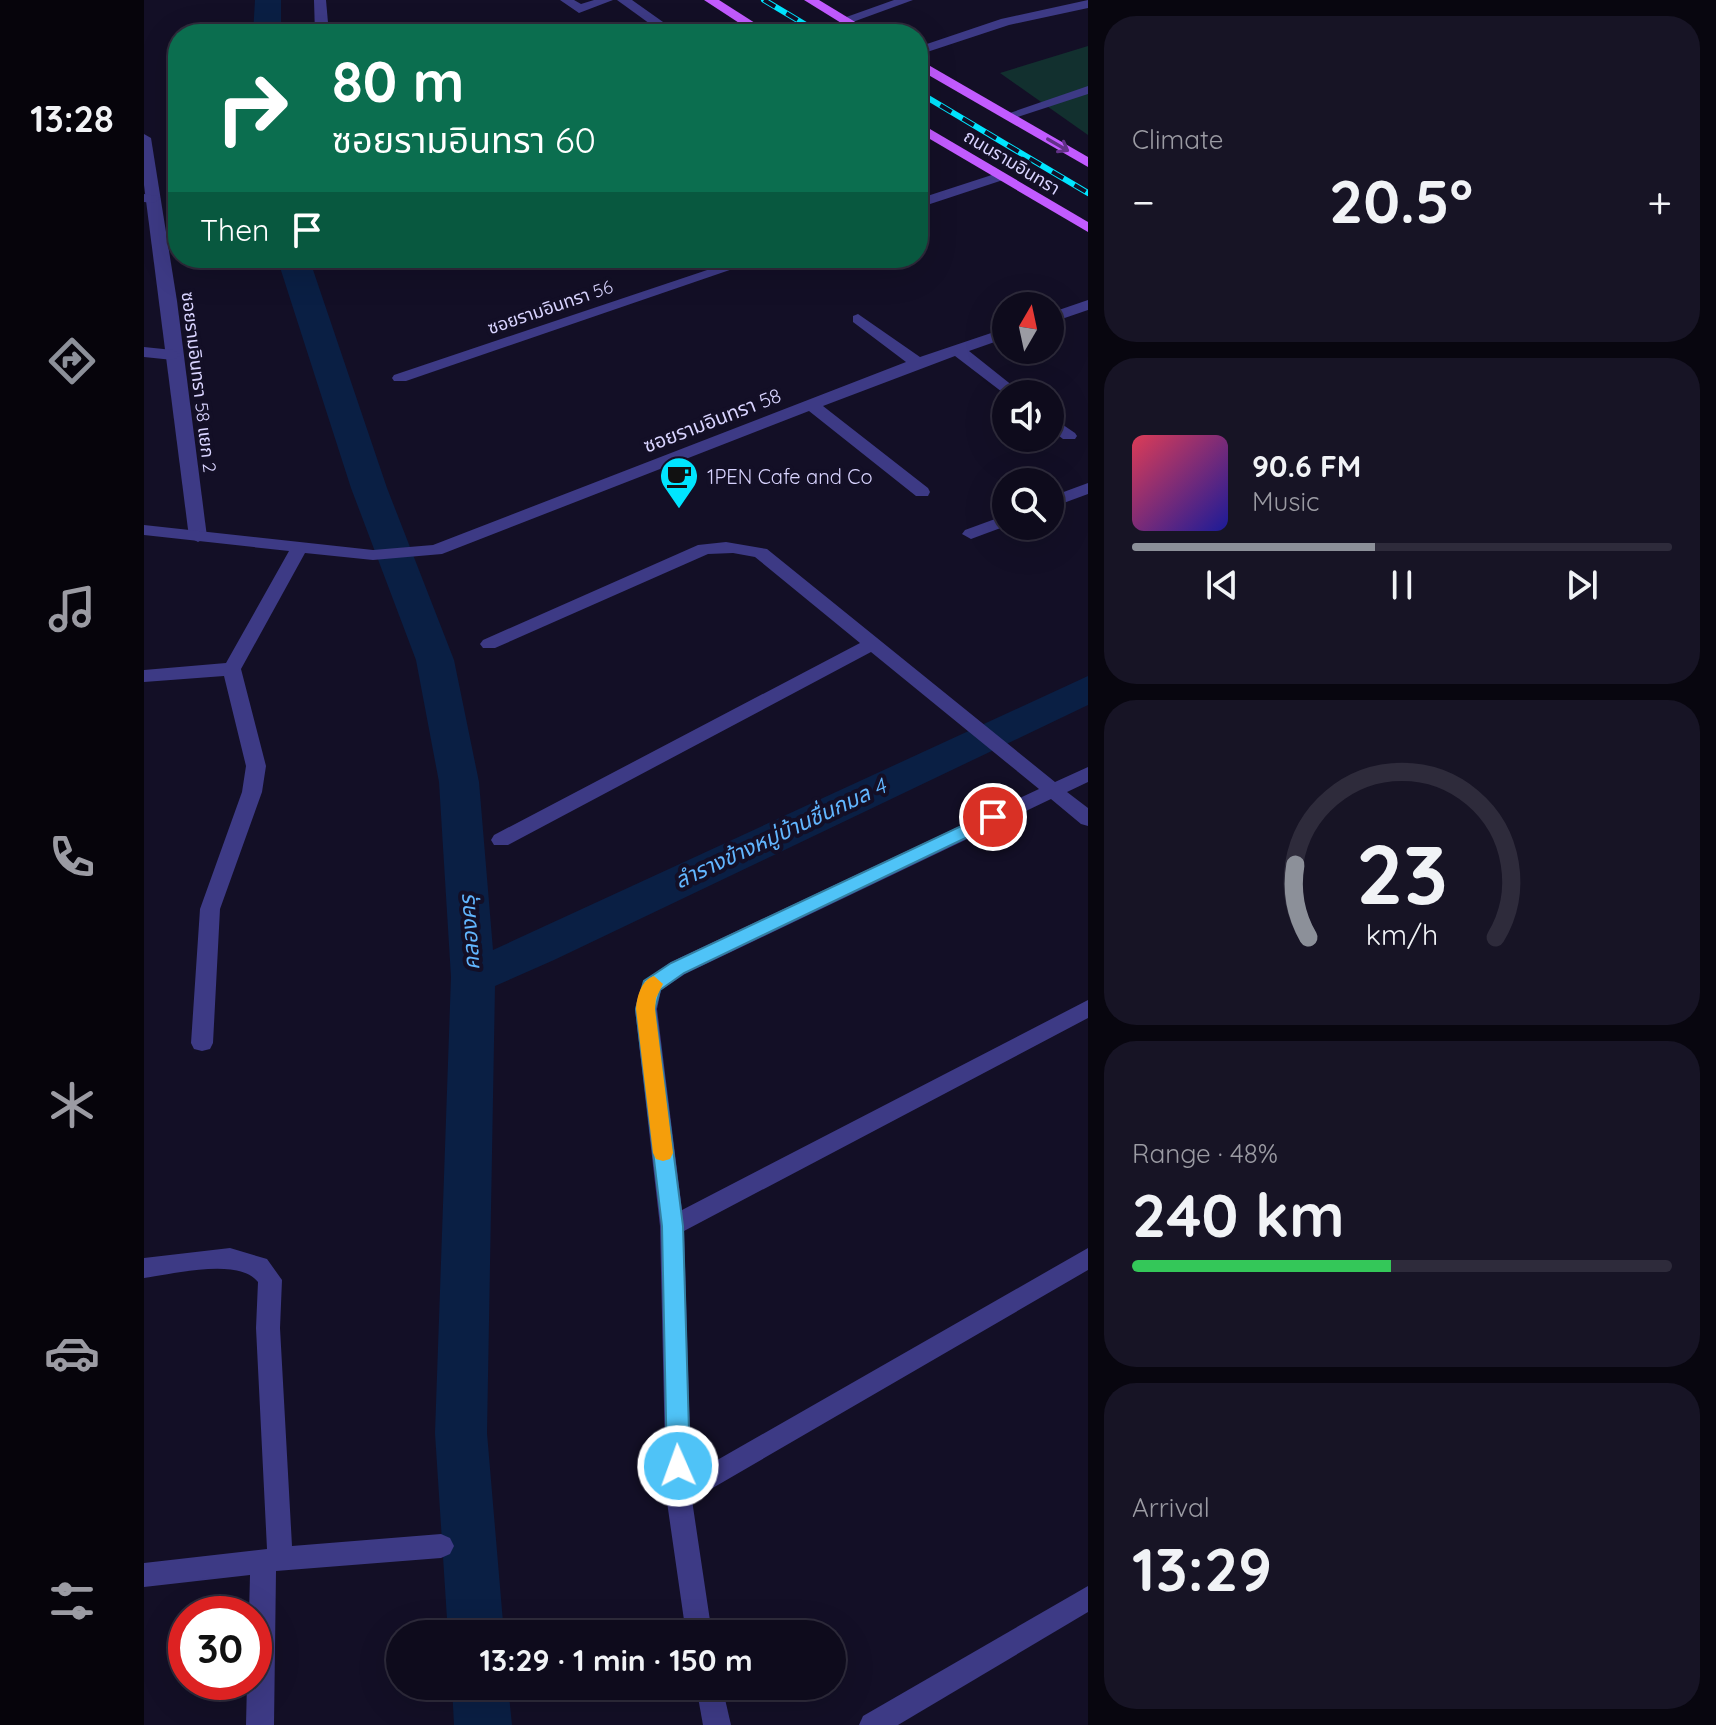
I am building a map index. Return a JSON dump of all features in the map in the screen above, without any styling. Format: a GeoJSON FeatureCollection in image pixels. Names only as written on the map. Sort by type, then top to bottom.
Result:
{"type":"FeatureCollection","features":[{"type":"Feature","properties":{"kind":"main road"},"geometry":{"type":"LineString","coordinates":[[710,0],[749,24]]}},
{"type":"Feature","properties":{"kind":"main road"},"geometry":{"type":"LineString","coordinates":[[810,0],[852,24]]}},
{"type":"Feature","properties":{"kind":"main road","name":"ถนนรามอินทรา"},"geometry":{"type":"LineString","coordinates":[[928,69],[1088,163]]}},
{"type":"Feature","properties":{"kind":"main road","name":"ถนนรามอินทรา"},"geometry":{"type":"LineString","coordinates":[[928,132],[1088,228]]}},
{"type":"Feature","properties":{"kind":"street"},"geometry":{"type":"LineString","coordinates":[[320,0],[321,24]]}},
{"type":"Feature","properties":{"kind":"street"},"geometry":{"type":"LineString","coordinates":[[566,0],[579,9],[607,0]]}},
{"type":"Feature","properties":{"kind":"street"},"geometry":{"type":"LineString","coordinates":[[623,0],[658,24]]}},
{"type":"Feature","properties":{"kind":"street"},"geometry":{"type":"LineString","coordinates":[[845,20],[907,0]]}},
{"type":"Feature","properties":{"kind":"street"},"geometry":{"type":"LineString","coordinates":[[928,48],[1006,22],[1088,4]]}},
{"type":"Feature","properties":{"kind":"street"},"geometry":{"type":"LineString","coordinates":[[1008,116],[1088,90]]}},
{"type":"Feature","properties":{"kind":"street","name":"ซอยรามอินทรา 58 แยก 2"},"geometry":{"type":"LineString","coordinates":[[144,138],[149,199],[169,301],[173,355],[198,537]]}},
{"type":"Feature","properties":{"kind":"street"},"geometry":{"type":"LineString","coordinates":[[928,201],[1001,176]]}},
{"type":"Feature","properties":{"kind":"street","name":"ซอยรามอินทรา 56"},"geometry":{"type":"LineString","coordinates":[[400,378],[728,268]]}},
{"type":"Feature","properties":{"kind":"street"},"geometry":{"type":"LineString","coordinates":[[1064,313],[1088,305]]}},
{"type":"Feature","properties":{"kind":"street"},"geometry":{"type":"LineString","coordinates":[[858,319],[918,363]]}},
{"type":"Feature","properties":{"kind":"street","name":"ซอยรามอินทรา 58"},"geometry":{"type":"LineString","coordinates":[[299,549],[373,555],[436,550],[918,363],[992,338]]}},
{"type":"Feature","properties":{"kind":"street"},"geometry":{"type":"LineString","coordinates":[[958,350],[997,380]]}},
{"type":"Feature","properties":{"kind":"street"},"geometry":{"type":"LineString","coordinates":[[144,352],[173,355]]}},
{"type":"Feature","properties":{"kind":"street"},"geometry":{"type":"LineString","coordinates":[[812,405],[922,492]]}},
{"type":"Feature","properties":{"kind":"street"},"geometry":{"type":"LineString","coordinates":[[1064,432],[1069,436]]}},
{"type":"Feature","properties":{"kind":"street"},"geometry":{"type":"LineString","coordinates":[[1064,497],[1088,488]]}},
{"type":"Feature","properties":{"kind":"street"},"geometry":{"type":"LineString","coordinates":[[971,534],[992,526]]}},
{"type":"Feature","properties":{"kind":"street"},"geometry":{"type":"LineString","coordinates":[[144,530],[299,549],[232,669],[256,766],[252,792],[210,909],[202,1043]]}},
{"type":"Feature","properties":{"kind":"street"},"geometry":{"type":"LineString","coordinates":[[489,644],[704,549],[735,546],[761,553],[1088,819]]}},
{"type":"Feature","properties":{"kind":"street"},"geometry":{"type":"LineString","coordinates":[[501,840],[874,643]]}},
{"type":"Feature","properties":{"kind":"street"},"geometry":{"type":"LineString","coordinates":[[144,676],[232,669]]}},
{"type":"Feature","properties":{"kind":"street"},"geometry":{"type":"LineString","coordinates":[[697,1620],[679,1495],[672,1226],[646,1009],[651,986],[692,961],[1088,774]]}},
{"type":"Feature","properties":{"kind":"street"},"geometry":{"type":"LineString","coordinates":[[672,1226],[1088,1008]]}},
{"type":"Feature","properties":{"kind":"street"},"geometry":{"type":"LineString","coordinates":[[144,1268],[230,1258],[259,1266],[270,1280],[272,1560],[260,1725]]}},
{"type":"Feature","properties":{"kind":"street"},"geometry":{"type":"LineString","coordinates":[[679,1495],[1088,1258]]}},
{"type":"Feature","properties":{"kind":"street"},"geometry":{"type":"LineString","coordinates":[[144,1575],[272,1560],[441,1546]]}},
{"type":"Feature","properties":{"kind":"street"},"geometry":{"type":"LineString","coordinates":[[873,1725],[1088,1598]]}},
{"type":"Feature","properties":{"kind":"street"},"geometry":{"type":"LineString","coordinates":[[712,1700],[717,1725]]}},
{"type":"Feature","properties":{"kind":"green space"},"geometry":{"type":"Polygon","coordinates":[[[1088,46],[1088,135],[1000,73],[1088,46]]]}},
{"type":"Feature","properties":{"kind":"waterway","name":"คลองครุ"},"geometry":{"type":"LineString","coordinates":[[267,24],[268,0]]}},
{"type":"Feature","properties":{"kind":"waterway","name":"คลองครุ"},"geometry":{"type":"LineString","coordinates":[[296,268],[369,488],[435,660],[459,782],[473,977]]}},
{"type":"Feature","properties":{"kind":"waterway","name":"ลำรางข้างหมู่บ้านชื่นกมล 4"},"geometry":{"type":"LineString","coordinates":[[473,977],[539,949],[1088,689]]}},
{"type":"Feature","properties":{"kind":"waterway","name":"คลองครุ"},"geometry":{"type":"LineString","coordinates":[[473,977],[461,1433],[475,1620]]}},
{"type":"Feature","properties":{"kind":"waterway","name":"คลองครุ"},"geometry":{"type":"LineString","coordinates":[[481,1700],[483,1725]]}},
{"type":"Feature","properties":{"kind":"railway"},"geometry":{"type":"LineString","coordinates":[[764,0],[804,24]]}},
{"type":"Feature","properties":{"kind":"railway"},"geometry":{"type":"LineString","coordinates":[[928,98],[1088,193]]}},
{"type":"Feature","properties":{"kind":"slow traffic"},"geometry":{"type":"LineString","coordinates":[[654,984],[647,998],[646,1009],[663,1153]]}},
{"type":"Feature","properties":{"kind":"place","name":"1PEN Cafe and Co"},"geometry":{"type":"Point","coordinates":[679,510]}},
{"type":"Feature","properties":{"kind":"route"},"geometry":{"type":"LineString","coordinates":[[678,1466],[672,1226],[646,1009],[651,986],[678,968],[993,817]]}}]}
